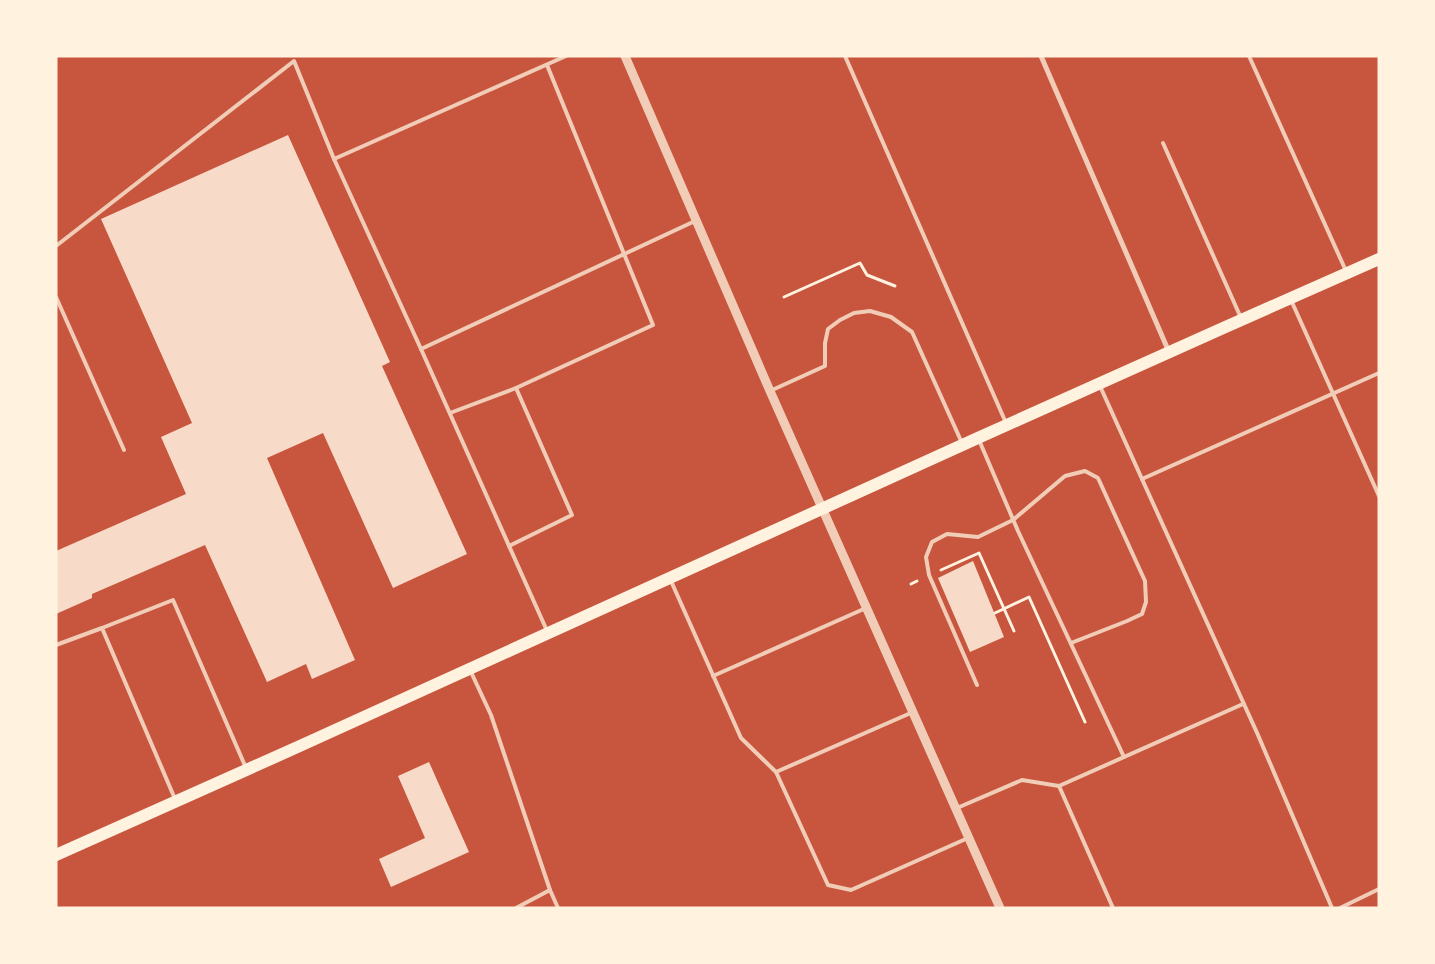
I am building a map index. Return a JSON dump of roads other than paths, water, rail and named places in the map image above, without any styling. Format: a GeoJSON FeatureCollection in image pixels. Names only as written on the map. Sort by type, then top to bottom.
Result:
{"type":"FeatureCollection","features":[{"type":"Feature","properties":{"kind":"main road"},"geometry":{"type":"LineString","coordinates":[[56,855],[470,670],[978,438],[1379,259]]}},
{"type":"Feature","properties":{"kind":"street"},"geometry":{"type":"LineString","coordinates":[[625,56],[770,391],[1000,908]]}},
{"type":"Feature","properties":{"kind":"street"},"geometry":{"type":"LineString","coordinates":[[1040,56],[1169,353]]}},
{"type":"Feature","properties":{"kind":"lane"},"geometry":{"type":"LineString","coordinates":[[334,159],[566,56]]}},
{"type":"Feature","properties":{"kind":"lane"},"geometry":{"type":"LineString","coordinates":[[845,56],[1007,425]]}},
{"type":"Feature","properties":{"kind":"lane"},"geometry":{"type":"LineString","coordinates":[[1249,56],[1347,273]]}},
{"type":"Feature","properties":{"kind":"lane"},"geometry":{"type":"LineString","coordinates":[[56,246],[294,61],[334,159],[548,634]]}},
{"type":"Feature","properties":{"kind":"lane"},"geometry":{"type":"LineString","coordinates":[[450,413],[516,388],[653,325],[547,65]]}},
{"type":"Feature","properties":{"kind":"lane"},"geometry":{"type":"LineString","coordinates":[[1163,143],[1242,320]]}},
{"type":"Feature","properties":{"kind":"lane"},"geometry":{"type":"LineString","coordinates":[[421,349],[697,220]]}},
{"type":"Feature","properties":{"kind":"lane"},"geometry":{"type":"LineString","coordinates":[[56,297],[124,450]]}},
{"type":"Feature","properties":{"kind":"lane"},"geometry":{"type":"LineString","coordinates":[[1290,298],[1379,496]]}},
{"type":"Feature","properties":{"kind":"lane"},"geometry":{"type":"LineString","coordinates":[[770,391],[826,366],[825,343],[828,329],[854,313],[870,310],[891,318],[912,332],[963,445]]}},
{"type":"Feature","properties":{"kind":"lane"},"geometry":{"type":"LineString","coordinates":[[1142,479],[1379,373]]}},
{"type":"Feature","properties":{"kind":"lane"},"geometry":{"type":"LineString","coordinates":[[1099,384],[1243,704],[1332,908]]}},
{"type":"Feature","properties":{"kind":"lane"},"geometry":{"type":"LineString","coordinates":[[509,546],[572,515],[516,388]]}},
{"type":"Feature","properties":{"kind":"lane"},"geometry":{"type":"LineString","coordinates":[[978,438],[1124,757]]}},
{"type":"Feature","properties":{"kind":"lane"},"geometry":{"type":"LineString","coordinates":[[978,685],[929,575],[926,557],[932,542],[947,534],[978,537],[1014,520],[1065,476],[1085,471],[1098,478],[1145,581],[1146,602],[1142,614],[1127,622],[1071,643]]}},
{"type":"Feature","properties":{"kind":"lane"},"geometry":{"type":"LineString","coordinates":[[670,579],[741,738],[776,772],[828,885],[851,890],[969,838]]}},
{"type":"Feature","properties":{"kind":"lane"},"geometry":{"type":"LineString","coordinates":[[56,645],[173,600],[247,770]]}},
{"type":"Feature","properties":{"kind":"lane"},"geometry":{"type":"LineString","coordinates":[[713,676],[867,608]]}},
{"type":"Feature","properties":{"kind":"lane"},"geometry":{"type":"LineString","coordinates":[[102,628],[176,801]]}},
{"type":"Feature","properties":{"kind":"lane"},"geometry":{"type":"LineString","coordinates":[[470,670],[491,715],[550,890],[558,908]]}},
{"type":"Feature","properties":{"kind":"lane"},"geometry":{"type":"LineString","coordinates":[[956,809],[1022,780],[1059,786],[1243,704]]}},
{"type":"Feature","properties":{"kind":"lane"},"geometry":{"type":"LineString","coordinates":[[776,772],[913,712]]}},
{"type":"Feature","properties":{"kind":"lane"},"geometry":{"type":"LineString","coordinates":[[1059,786],[1113,908]]}},
{"type":"Feature","properties":{"kind":"lane"},"geometry":{"type":"LineString","coordinates":[[1340,908],[1379,889]]}},
{"type":"Feature","properties":{"kind":"lane"},"geometry":{"type":"LineString","coordinates":[[516,908],[550,890]]}}]}
